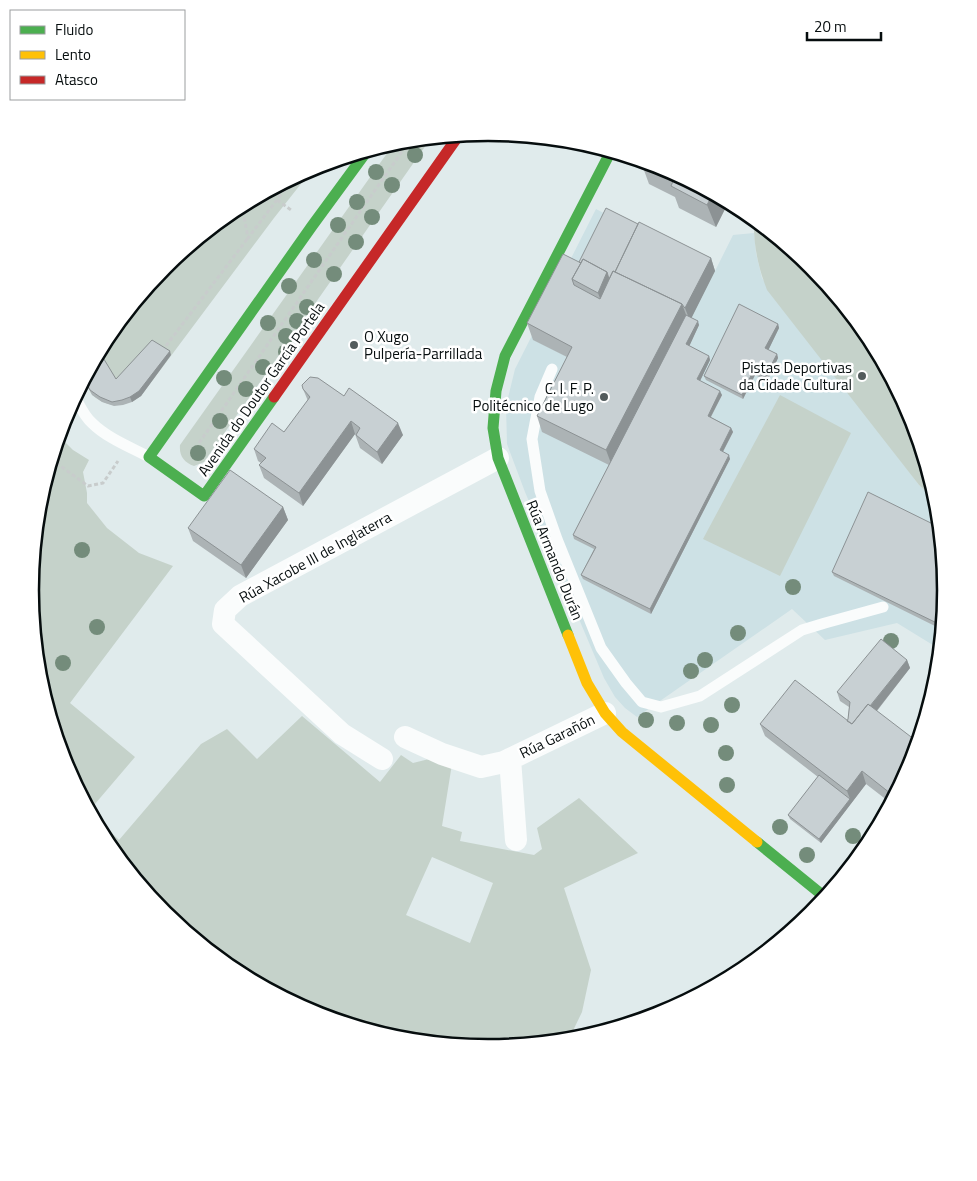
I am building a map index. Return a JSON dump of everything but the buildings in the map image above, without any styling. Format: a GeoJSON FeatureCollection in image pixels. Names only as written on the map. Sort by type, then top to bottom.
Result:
{"type":"FeatureCollection","features":[{"type":"Feature","properties":{"kind":"street","name":"Avenida do Doutor García Portela"},"geometry":{"type":"LineString","coordinates":[[149,457],[204,496],[455,142]]}},
{"type":"Feature","properties":{"kind":"street","name":"Rúa Armando Durán"},"geometry":{"type":"LineString","coordinates":[[608,157],[505,356],[496,391],[493,428],[498,458],[587,683],[605,714],[622,732],[821,894]]}},
{"type":"Feature","properties":{"kind":"street"},"geometry":{"type":"LineString","coordinates":[[149,457],[360,160]]}},
{"type":"Feature","properties":{"kind":"street","name":"Rúa Xacobe III de Inglaterra"},"geometry":{"type":"LineString","coordinates":[[382,759],[342,734],[223,624],[225,610],[240,596],[498,458]]}},
{"type":"Feature","properties":{"kind":"street","name":"Rúa Garañón"},"geometry":{"type":"LineString","coordinates":[[405,737],[442,754],[481,767],[504,762],[605,714]]}},
{"type":"Feature","properties":{"kind":"street","name":"Rúa Garañón"},"geometry":{"type":"LineString","coordinates":[[510,759],[516,840]]}},
{"type":"Feature","properties":{"kind":"lane"},"geometry":{"type":"LineString","coordinates":[[552,369],[540,397],[532,439],[540,491],[557,539],[602,648],[642,702],[661,707],[700,696],[802,630],[883,607]]}},
{"type":"Feature","properties":{"kind":"lane"},"geometry":{"type":"LineString","coordinates":[[79,405],[92,423],[108,435],[149,457]]}},
{"type":"Feature","properties":{"kind":"path"},"geometry":{"type":"LineString","coordinates":[[199,443],[404,149]]}},
{"type":"Feature","properties":{"kind":"path"},"geometry":{"type":"LineString","coordinates":[[158,356],[284,190]]}},
{"type":"Feature","properties":{"kind":"path"},"geometry":{"type":"LineString","coordinates":[[244,214],[248,238]]}},
{"type":"Feature","properties":{"kind":"path"},"geometry":{"type":"LineString","coordinates":[[57,463],[88,486],[96,485],[103,483],[128,446]]}},
{"type":"Feature","properties":{"kind":"shaded area"},"geometry":{"type":"Polygon","coordinates":[[[426,146],[204,462],[194,466],[187,463],[181,455],[180,445],[388,152],[426,146]]]}},
{"type":"Feature","properties":{"kind":"shaded area"},"geometry":{"type":"Polygon","coordinates":[[[303,181],[141,396],[126,403],[111,405],[98,399],[88,387],[115,341],[150,294],[170,272],[192,252],[239,217],[264,201],[303,181]]]}},
{"type":"Feature","properties":{"kind":"shaded area"},"geometry":{"type":"Polygon","coordinates":[[[596,209],[715,271],[733,235],[754,233],[756,253],[762,278],[919,485],[928,493],[937,561],[938,590],[934,646],[897,623],[825,640],[792,609],[637,717],[615,697],[604,678],[525,492],[507,444],[506,406],[515,369],[596,209]]]}},
{"type":"Feature","properties":{"kind":"shaded area","name":"Pistas Deportivas da Cidade Cultural"},"geometry":{"type":"Polygon","coordinates":[[[754,228],[807,272],[827,294],[862,341],[878,366],[904,418],[928,493],[919,485],[767,290],[761,273],[754,228]]]}},
{"type":"Feature","properties":{"kind":"shaded area"},"geometry":{"type":"Polygon","coordinates":[[[780,395],[851,433],[780,576],[703,539],[780,395]]]}},
{"type":"Feature","properties":{"kind":"shaded area"},"geometry":{"type":"Polygon","coordinates":[[[65,442],[73,450],[89,460],[83,472],[87,503],[107,528],[139,553],[173,566],[70,703],[135,757],[94,805],[73,763],[54,707],[47,678],[40,620],[40,561],[47,503],[65,442]]]}},
{"type":"Feature","properties":{"kind":"shaded area"},"geometry":{"type":"Polygon","coordinates":[[[302,716],[380,782],[401,755],[413,763],[433,758],[452,764],[442,826],[462,832],[460,841],[534,855],[542,849],[537,828],[579,798],[638,853],[564,888],[591,970],[582,1012],[572,1033],[518,1039],[488,1040],[459,1039],[401,1032],[372,1025],[316,1006],[264,980],[192,929],[150,887],[109,830],[119,840],[201,744],[227,729],[257,759],[302,716]],[[432,857],[406,915],[470,943],[493,883],[432,857]]]}},
{"type":"Feature","properties":{"kind":"traffic: fast"},"geometry":{"type":"LineString","coordinates":[[568,635],[498,458],[493,428],[496,391],[505,356],[608,157]]}},
{"type":"Feature","properties":{"kind":"traffic: fast"},"geometry":{"type":"LineString","coordinates":[[274,397],[204,496],[149,457],[361,160]]}},
{"type":"Feature","properties":{"kind":"traffic: fast"},"geometry":{"type":"LineString","coordinates":[[757,842],[821,894]]}},
{"type":"Feature","properties":{"kind":"traffic: slow"},"geometry":{"type":"LineString","coordinates":[[568,635],[587,683],[605,713],[622,732],[757,842]]}},
{"type":"Feature","properties":{"kind":"traffic: jam"},"geometry":{"type":"LineString","coordinates":[[274,397],[454,143]]}},
{"type":"Feature","properties":{"kind":"place","name":"O Xugo Pulpería-Parrillada"},"geometry":{"type":"Point","coordinates":[354,345]}},
{"type":"Feature","properties":{"kind":"place","name":"Pistas Deportivas da Cidade Cultural"},"geometry":{"type":"Point","coordinates":[862,376]}},
{"type":"Feature","properties":{"kind":"place","name":"C. I. F. P. Politécnico de Lugo"},"geometry":{"type":"Point","coordinates":[604,397]}}]}
